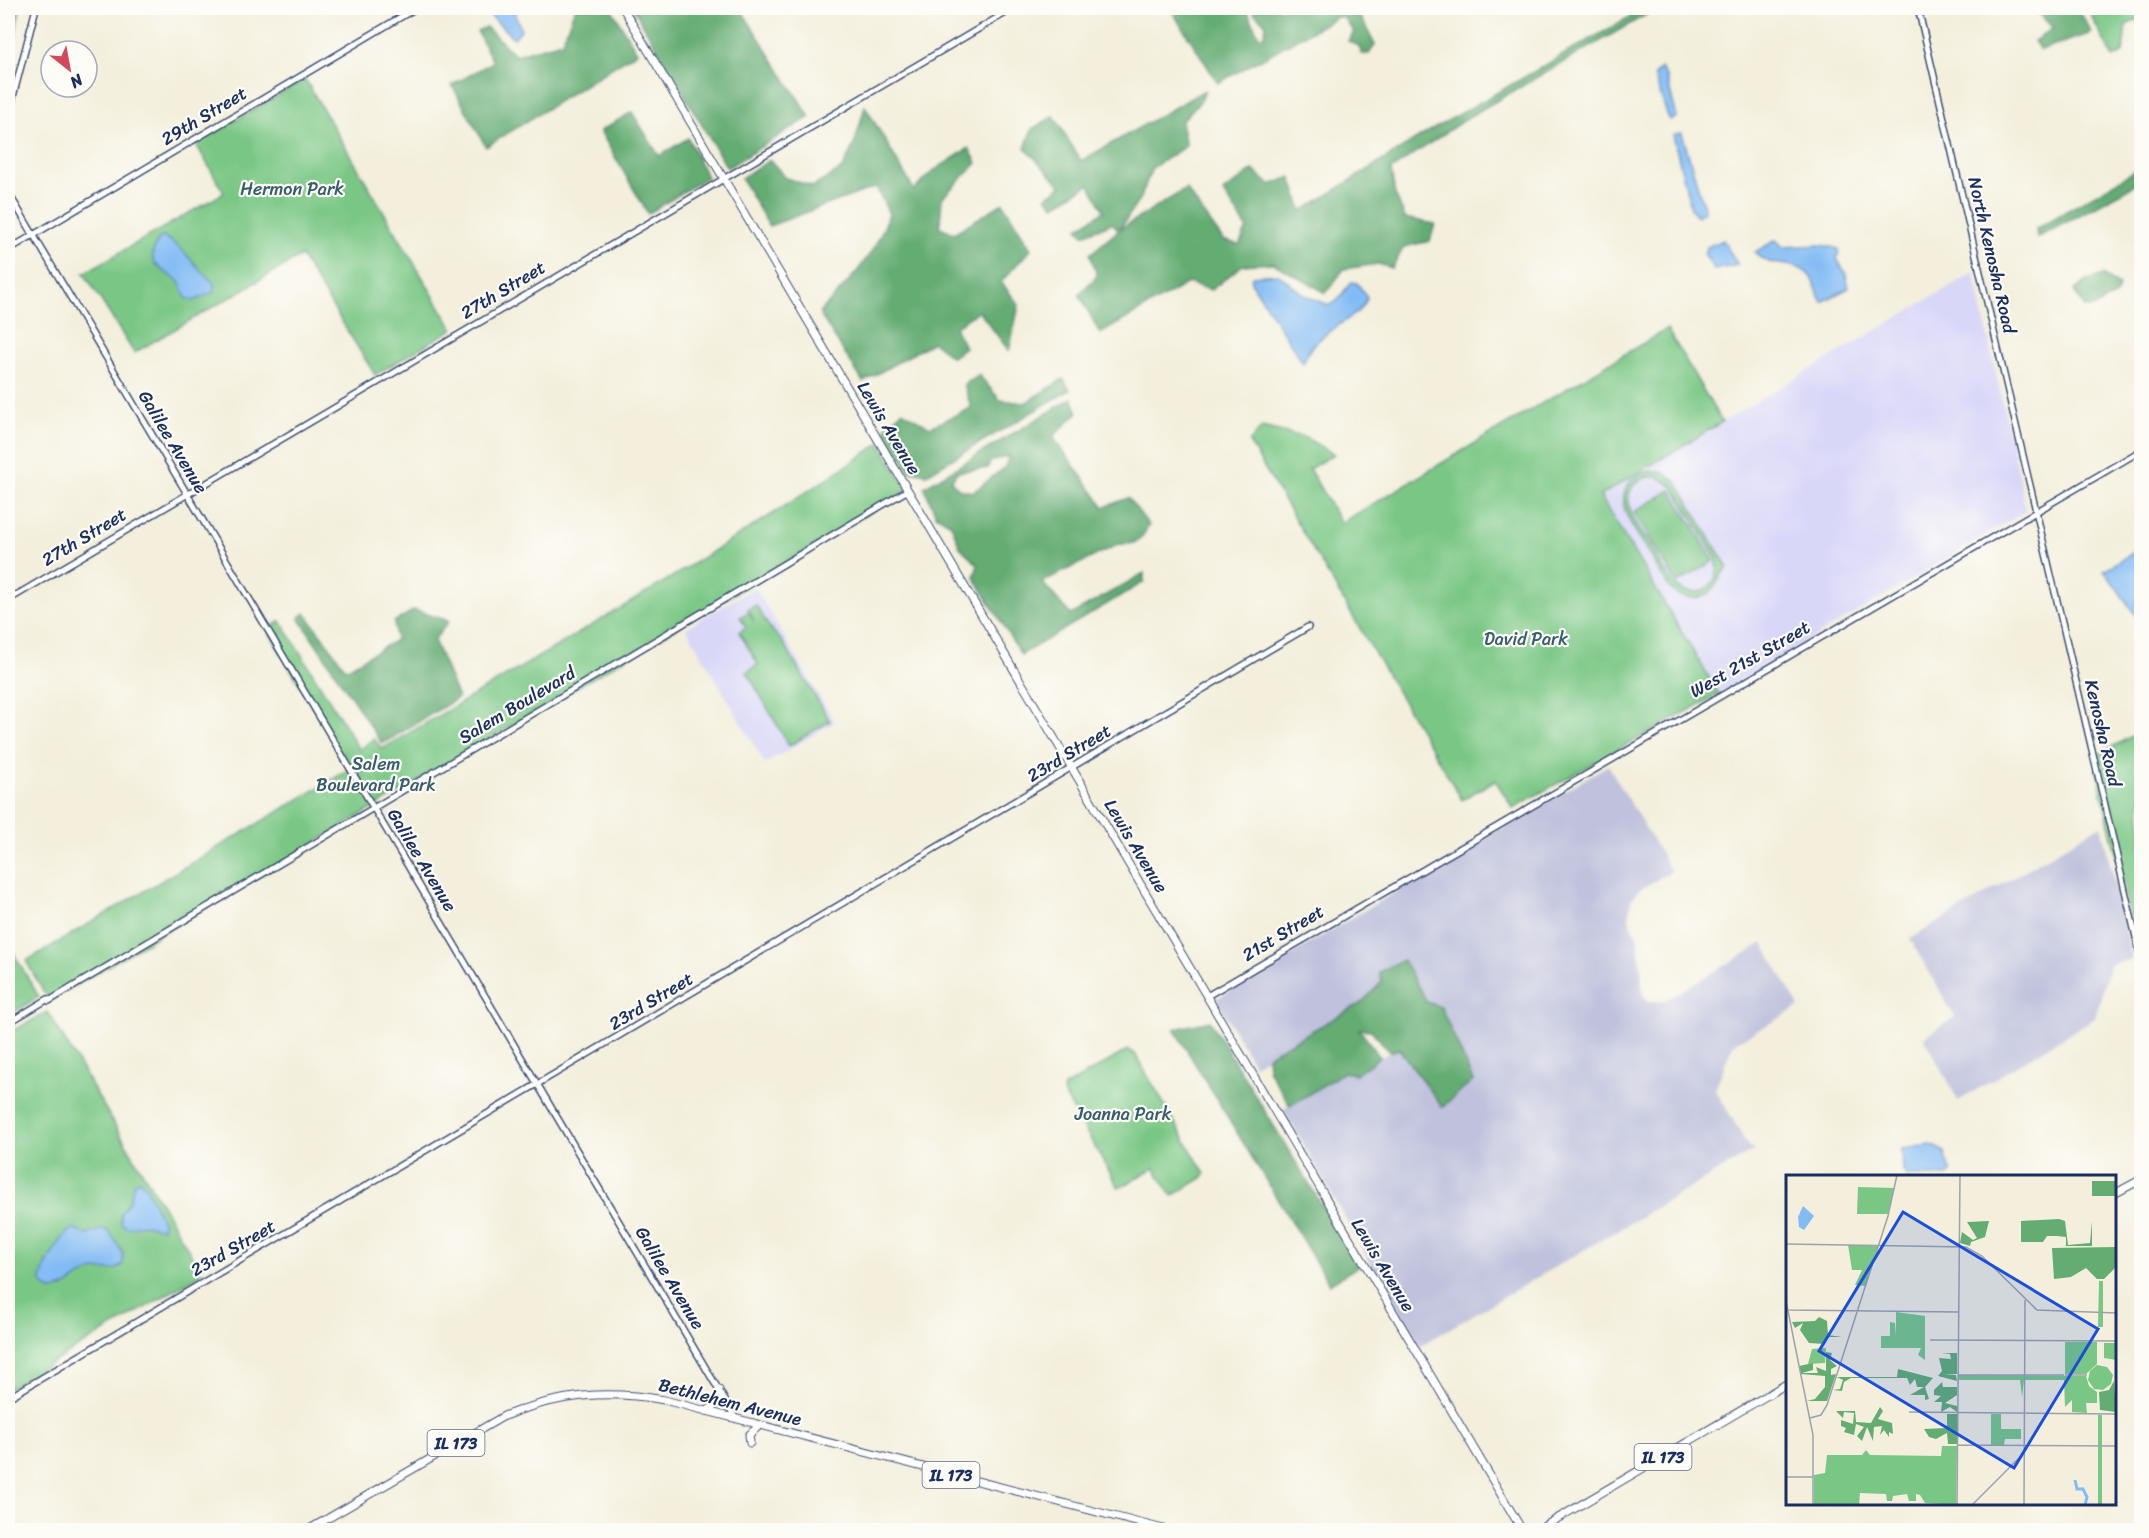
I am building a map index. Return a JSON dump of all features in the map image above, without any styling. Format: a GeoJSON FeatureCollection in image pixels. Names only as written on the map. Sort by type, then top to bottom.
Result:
{"type":"FeatureCollection","features":[{"type":"Feature","properties":{"kind":"main road","name":"Lewis Avenue"},"geometry":{"type":"LineString","coordinates":[[623,8],[1522,1530]]}},
{"type":"Feature","properties":{"kind":"main road"},"geometry":{"type":"LineString","coordinates":[[2116,1193],[2142,1179]]}},
{"type":"Feature","properties":{"kind":"main road","name":"IL 173"},"geometry":{"type":"LineString","coordinates":[[1538,1530],[1786,1384]]}},
{"type":"Feature","properties":{"kind":"main road"},"geometry":{"type":"LineString","coordinates":[[707,1411],[718,1402],[719,1390]]}},
{"type":"Feature","properties":{"kind":"main road","name":"Bethlehem Avenue"},"geometry":{"type":"LineString","coordinates":[[308,1530],[487,1425],[533,1404],[565,1397],[608,1393],[644,1397],[707,1411],[1167,1530]]}},
{"type":"Feature","properties":{"kind":"main road"},"geometry":{"type":"LineString","coordinates":[[750,1443],[749,1435],[760,1425]]}},
{"type":"Feature","properties":{"kind":"street"},"geometry":{"type":"LineString","coordinates":[[8,116],[36,8]]}},
{"type":"Feature","properties":{"kind":"street","name":"29th Street"},"geometry":{"type":"LineString","coordinates":[[8,250],[416,8]]}},
{"type":"Feature","properties":{"kind":"street","name":"27th Street"},"geometry":{"type":"LineString","coordinates":[[8,600],[723,177],[1014,8]]}},
{"type":"Feature","properties":{"kind":"street","name":"North Kenosha Road"},"geometry":{"type":"LineString","coordinates":[[1918,8],[2036,510]]}},
{"type":"Feature","properties":{"kind":"street","name":"Galilee Avenue"},"geometry":{"type":"LineString","coordinates":[[8,192],[736,1419]]}},
{"type":"Feature","properties":{"kind":"street","name":"West 21st Street"},"geometry":{"type":"LineString","coordinates":[[1375,896],[2142,450]]}},
{"type":"Feature","properties":{"kind":"street","name":"Salem Boulevard"},"geometry":{"type":"LineString","coordinates":[[8,1023],[908,490]]}},
{"type":"Feature","properties":{"kind":"street","name":"Kenosha Road"},"geometry":{"type":"LineString","coordinates":[[2036,510],[2142,963]]}},
{"type":"Feature","properties":{"kind":"street","name":"23rd Street"},"geometry":{"type":"LineString","coordinates":[[8,1398],[1308,627]]}},
{"type":"Feature","properties":{"kind":"street","name":"21st Street"},"geometry":{"type":"LineString","coordinates":[[1207,996],[1375,896]]}},
{"type":"Feature","properties":{"kind":"shaded area"},"geometry":{"type":"Polygon","coordinates":[[[1974,272],[2026,511],[1719,694],[1600,495],[1974,272]]]}},
{"type":"Feature","properties":{"kind":"shaded area"},"geometry":{"type":"Polygon","coordinates":[[[755,587],[835,722],[765,764],[686,628],[755,587]]]}},
{"type":"Feature","properties":{"kind":"shaded area"},"geometry":{"type":"Polygon","coordinates":[[[1608,765],[1671,871],[1639,890],[1631,900],[1629,919],[1638,938],[1643,995],[1649,1001],[1664,1001],[1763,943],[1799,1007],[1733,1044],[1715,1089],[1749,1148],[1755,1150],[1418,1347],[1283,1109],[1344,1072],[1356,1074],[1380,1057],[1399,1049],[1442,1106],[1427,1002],[1403,960],[1360,1004],[1254,1065],[1216,999],[1608,765]]]}},
{"type":"Feature","properties":{"kind":"shaded area"},"geometry":{"type":"Polygon","coordinates":[[[2101,825],[2132,959],[2110,964],[2095,1018],[1958,1101],[1924,1037],[1955,1017],[1910,939],[2101,825]]]}},
{"type":"Feature","properties":{"kind":"green space"},"geometry":{"type":"Polygon","coordinates":[[[8,8],[20,8],[8,77],[8,8]]]}},
{"type":"Feature","properties":{"kind":"green space"},"geometry":{"type":"Polygon","coordinates":[[[575,8],[611,8],[637,52],[486,147],[452,85],[493,62],[477,31],[486,27],[515,55],[562,42],[575,8]]]}},
{"type":"Feature","properties":{"kind":"green space"},"geometry":{"type":"Polygon","coordinates":[[[633,8],[740,8],[810,117],[727,168],[633,8]]]}},
{"type":"Feature","properties":{"kind":"green space"},"geometry":{"type":"Polygon","coordinates":[[[1170,8],[1241,8],[1248,12],[1259,36],[1264,36],[1266,24],[1253,12],[1252,8],[1356,8],[1375,45],[1369,54],[1362,54],[1359,46],[1348,41],[1354,32],[1343,17],[1337,17],[1218,83],[1170,8]]]}},
{"type":"Feature","properties":{"kind":"green space"},"geometry":{"type":"Polygon","coordinates":[[[1645,8],[1658,8],[1470,116],[1391,170],[1395,194],[1405,218],[1435,224],[1430,241],[1404,247],[1392,268],[1378,264],[1344,269],[1326,293],[1273,263],[1243,265],[1211,290],[1188,283],[1100,334],[1079,294],[1097,276],[1090,254],[1119,230],[1112,223],[1083,235],[1078,228],[1104,211],[1089,184],[1054,206],[1046,197],[1061,186],[1025,148],[1032,129],[1054,116],[1081,161],[1205,90],[1202,99],[1181,122],[1186,146],[1152,168],[1141,197],[1120,229],[1186,189],[1223,240],[1239,245],[1247,228],[1223,192],[1253,170],[1270,185],[1291,177],[1302,211],[1428,132],[1645,8]]]}},
{"type":"Feature","properties":{"kind":"green space"},"geometry":{"type":"Polygon","coordinates":[[[2029,8],[2078,8],[2092,33],[2040,50],[2034,41],[2053,28],[2029,8]]]}},
{"type":"Feature","properties":{"kind":"green space"},"geometry":{"type":"Polygon","coordinates":[[[2087,8],[2141,8],[2141,18],[2126,25],[2123,53],[2113,58],[2087,8]]]}},
{"type":"Feature","properties":{"kind":"green space","name":"Hermon Park"},"geometry":{"type":"Polygon","coordinates":[[[305,79],[453,329],[375,375],[301,256],[134,353],[84,273],[224,193],[196,144],[305,79]]]}},
{"type":"Feature","properties":{"kind":"green space"},"geometry":{"type":"Polygon","coordinates":[[[865,106],[914,190],[933,171],[969,148],[977,163],[942,198],[940,227],[954,233],[1003,203],[1031,249],[1001,282],[1019,305],[1009,351],[979,311],[955,327],[965,347],[952,357],[933,342],[863,382],[819,313],[860,268],[877,243],[889,214],[876,187],[769,226],[741,178],[770,160],[786,178],[813,187],[842,169],[855,142],[865,106]]]}},
{"type":"Feature","properties":{"kind":"green space"},"geometry":{"type":"Polygon","coordinates":[[[632,112],[659,156],[688,138],[707,177],[648,214],[600,131],[632,112]]]}},
{"type":"Feature","properties":{"kind":"green space"},"geometry":{"type":"Polygon","coordinates":[[[2141,167],[2141,182],[2037,238],[2036,229],[2141,167]]]}},
{"type":"Feature","properties":{"kind":"green space"},"geometry":{"type":"Polygon","coordinates":[[[2103,275],[2119,286],[2117,294],[2096,307],[2085,308],[2074,291],[2090,279],[2103,275]]]}},
{"type":"Feature","properties":{"kind":"green space","name":"David Park"},"geometry":{"type":"Polygon","coordinates":[[[1667,329],[1722,422],[1600,496],[1719,694],[1513,808],[1495,780],[1462,800],[1249,442],[1262,427],[1304,437],[1334,454],[1309,469],[1341,523],[1667,329]]]}},
{"type":"Feature","properties":{"kind":"green space"},"geometry":{"type":"Polygon","coordinates":[[[979,375],[1000,400],[1025,403],[1063,379],[1070,390],[927,474],[909,471],[884,429],[902,411],[930,427],[971,408],[964,384],[979,375]]]}},
{"type":"Feature","properties":{"kind":"green space"},"geometry":{"type":"Polygon","coordinates":[[[1072,398],[1078,412],[1053,437],[1104,507],[1128,498],[1149,525],[1138,541],[1119,544],[1042,582],[1071,615],[1144,573],[1144,582],[1021,655],[974,577],[978,565],[960,547],[951,524],[936,515],[924,487],[1072,398]],[[1009,456],[990,462],[988,468],[957,472],[951,481],[959,489],[972,492],[1004,469],[1009,456]]]}},
{"type":"Feature","properties":{"kind":"green space","name":"Salem Boulevard Park"},"geometry":{"type":"Polygon","coordinates":[[[880,443],[908,490],[49,1001],[26,961],[350,769],[267,629],[281,621],[359,749],[374,739],[382,749],[696,562],[880,443]]]}},
{"type":"Feature","properties":{"kind":"green space"},"geometry":{"type":"Polygon","coordinates":[[[1657,471],[1666,474],[1677,483],[1728,568],[1713,589],[1704,596],[1685,597],[1671,589],[1628,518],[1624,498],[1626,489],[1637,476],[1657,471]],[[1658,477],[1641,479],[1630,491],[1630,508],[1671,580],[1686,591],[1704,590],[1715,578],[1717,561],[1673,486],[1658,477]]]}},
{"type":"Feature","properties":{"kind":"green space"},"geometry":{"type":"Polygon","coordinates":[[[1671,490],[1714,561],[1677,583],[1634,512],[1671,490]]]}},
{"type":"Feature","properties":{"kind":"green space"},"geometry":{"type":"Polygon","coordinates":[[[756,605],[769,627],[782,641],[830,721],[789,746],[747,672],[758,664],[739,632],[746,627],[740,617],[748,612],[754,621],[748,609],[756,605]]]}},
{"type":"Feature","properties":{"kind":"green space"},"geometry":{"type":"Polygon","coordinates":[[[414,610],[449,621],[434,640],[458,698],[382,744],[299,618],[305,613],[346,669],[396,640],[394,622],[414,610]]]}},
{"type":"Feature","properties":{"kind":"green space"},"geometry":{"type":"Polygon","coordinates":[[[2141,731],[2141,965],[2094,757],[2141,731]]]}},
{"type":"Feature","properties":{"kind":"green space"},"geometry":{"type":"Polygon","coordinates":[[[8,944],[39,997],[8,1016],[8,944]]]}},
{"type":"Feature","properties":{"kind":"green space"},"geometry":{"type":"Polygon","coordinates":[[[1403,960],[1427,1002],[1441,1007],[1473,1081],[1442,1107],[1399,1049],[1390,1052],[1371,1030],[1359,1029],[1380,1057],[1356,1074],[1344,1072],[1290,1106],[1268,1069],[1267,1056],[1360,1004],[1382,982],[1379,972],[1403,960]]]}},
{"type":"Feature","properties":{"kind":"green space"},"geometry":{"type":"Polygon","coordinates":[[[48,1012],[201,1271],[200,1275],[8,1389],[8,1033],[48,1012]]]}},
{"type":"Feature","properties":{"kind":"green space"},"geometry":{"type":"Polygon","coordinates":[[[1210,1021],[1359,1266],[1329,1284],[1174,1029],[1210,1021]]]}},
{"type":"Feature","properties":{"kind":"green space","name":"Joanna Park"},"geometry":{"type":"Polygon","coordinates":[[[1128,1050],[1135,1054],[1205,1174],[1172,1196],[1154,1168],[1119,1188],[1063,1092],[1064,1087],[1128,1050]]]}},
{"type":"Feature","properties":{"kind":"water"},"geometry":{"type":"Polygon","coordinates":[[[483,8],[513,8],[521,30],[514,38],[483,8]]]}},
{"type":"Feature","properties":{"kind":"water"},"geometry":{"type":"Polygon","coordinates":[[[1661,68],[1666,76],[1677,117],[1669,120],[1654,75],[1661,68]]]}},
{"type":"Feature","properties":{"kind":"water"},"geometry":{"type":"Polygon","coordinates":[[[1682,133],[1705,211],[1697,216],[1691,209],[1673,135],[1682,133]]]}},
{"type":"Feature","properties":{"kind":"water"},"geometry":{"type":"Polygon","coordinates":[[[164,237],[184,252],[214,283],[214,292],[194,301],[186,298],[178,281],[160,268],[153,259],[155,247],[160,238],[164,237]]]}},
{"type":"Feature","properties":{"kind":"water"},"geometry":{"type":"Polygon","coordinates":[[[1723,240],[1738,265],[1714,270],[1704,253],[1707,247],[1723,240]]]}},
{"type":"Feature","properties":{"kind":"water"},"geometry":{"type":"Polygon","coordinates":[[[1776,240],[1783,247],[1823,245],[1839,249],[1837,259],[1846,274],[1849,288],[1822,302],[1807,273],[1794,266],[1766,261],[1755,252],[1776,240]]]}},
{"type":"Feature","properties":{"kind":"water"},"geometry":{"type":"Polygon","coordinates":[[[1278,274],[1304,295],[1329,305],[1337,301],[1351,282],[1357,283],[1367,297],[1364,305],[1357,312],[1317,342],[1303,363],[1251,282],[1252,276],[1278,274]]]}},
{"type":"Feature","properties":{"kind":"water"},"geometry":{"type":"Polygon","coordinates":[[[2140,549],[2142,551],[2141,623],[2104,570],[2140,549]]]}},
{"type":"Feature","properties":{"kind":"water"},"geometry":{"type":"Polygon","coordinates":[[[1931,1145],[1945,1152],[1951,1173],[1948,1175],[1906,1175],[1903,1171],[1902,1149],[1931,1145]]]}},
{"type":"Feature","properties":{"kind":"water"},"geometry":{"type":"Polygon","coordinates":[[[140,1180],[145,1185],[163,1223],[162,1229],[145,1224],[127,1228],[121,1223],[121,1213],[130,1200],[134,1182],[140,1180]]]}},
{"type":"Feature","properties":{"kind":"water"},"geometry":{"type":"Polygon","coordinates":[[[74,1228],[86,1235],[103,1229],[109,1231],[123,1253],[123,1263],[117,1269],[86,1273],[60,1289],[48,1289],[41,1282],[44,1269],[64,1236],[74,1228]]]}}]}
